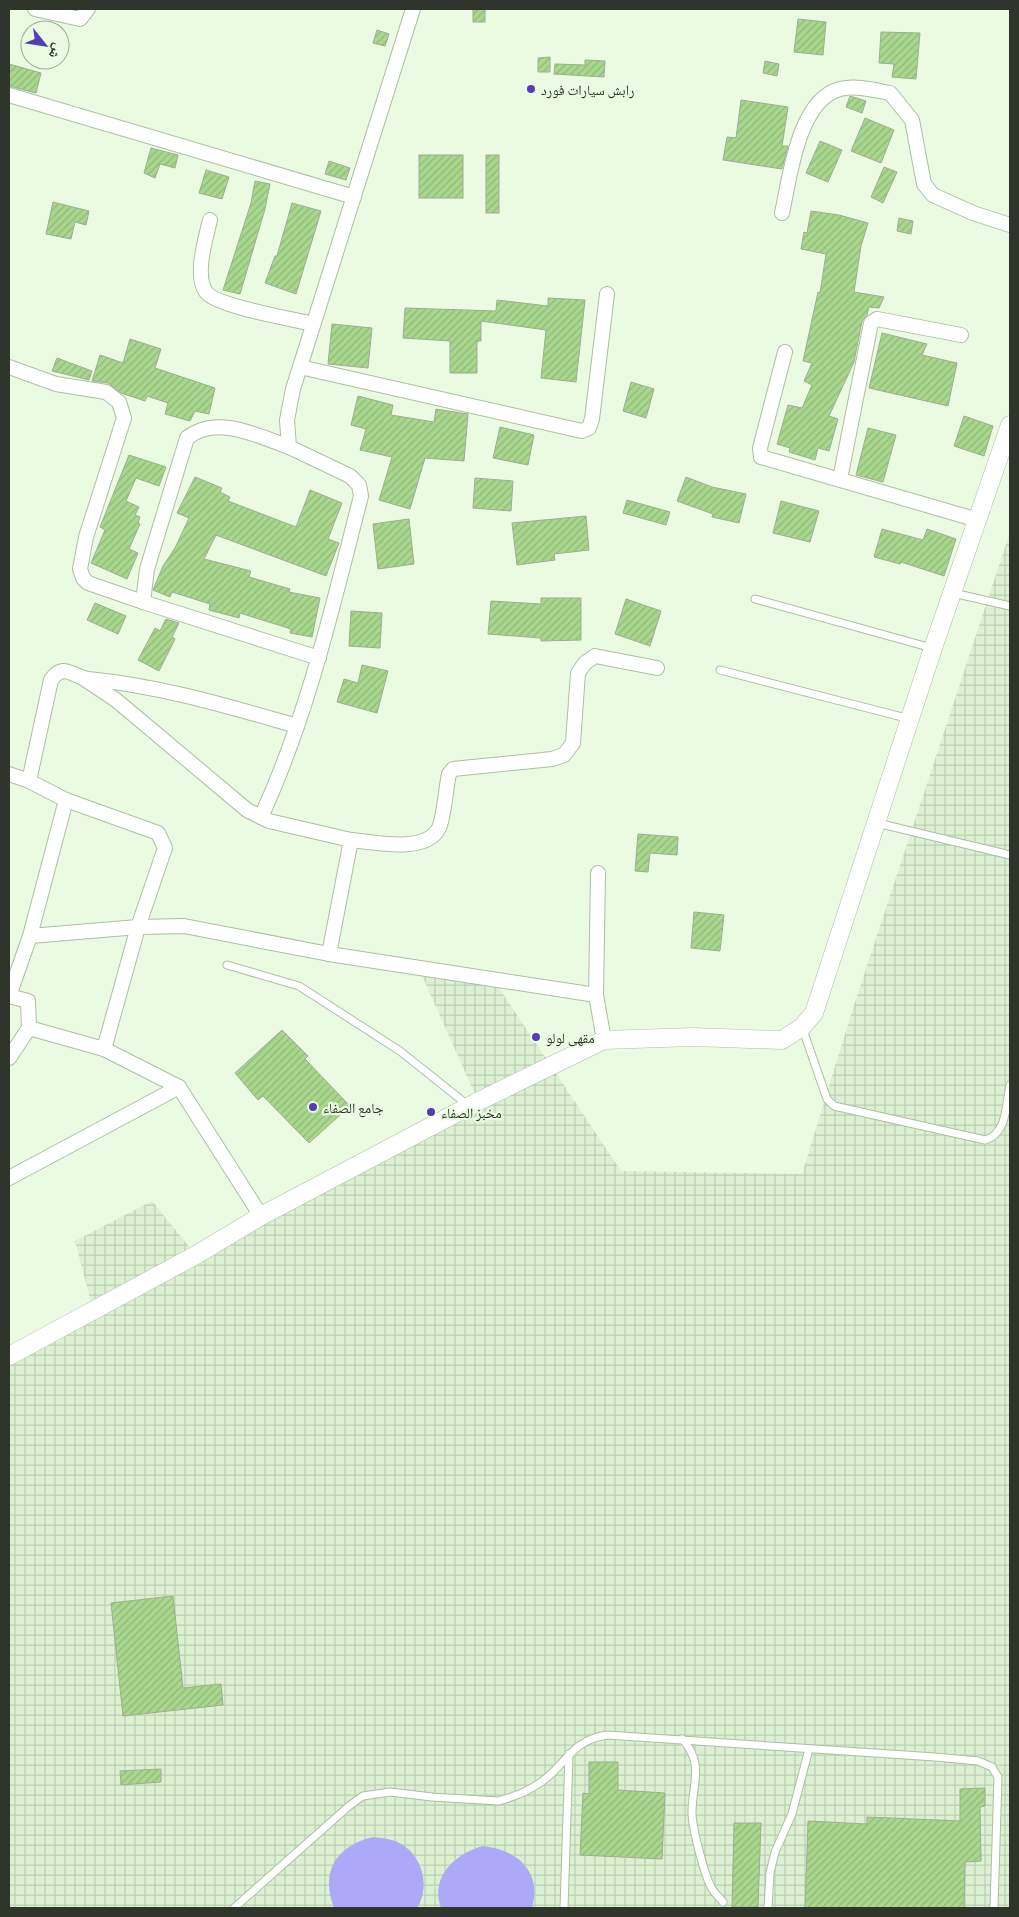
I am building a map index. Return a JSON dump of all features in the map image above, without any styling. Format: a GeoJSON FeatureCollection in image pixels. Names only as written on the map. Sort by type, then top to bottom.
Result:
{"type":"FeatureCollection","features":[{"type":"Feature","properties":{"kind":"street"},"geometry":{"type":"LineString","coordinates":[[35,9],[80,18],[88,9]]}},
{"type":"Feature","properties":{"kind":"street"},"geometry":{"type":"LineString","coordinates":[[289,447],[287,420],[293,389],[413,9]]}},
{"type":"Feature","properties":{"kind":"street"},"geometry":{"type":"LineString","coordinates":[[782,213],[797,142],[816,106],[824,96],[841,89],[860,87],[890,93],[912,120],[924,184],[933,195],[973,213],[1010,225]]}},
{"type":"Feature","properties":{"kind":"street"},"geometry":{"type":"LineString","coordinates":[[9,95],[354,197]]}},
{"type":"Feature","properties":{"kind":"street"},"geometry":{"type":"LineString","coordinates":[[210,220],[202,253],[202,283],[206,292],[221,302],[313,324]]}},
{"type":"Feature","properties":{"kind":"street"},"geometry":{"type":"LineString","coordinates":[[300,366],[582,431],[589,428],[592,419],[608,294]]}},
{"type":"Feature","properties":{"kind":"street"},"geometry":{"type":"LineString","coordinates":[[840,479],[871,322],[877,319],[961,335]]}},
{"type":"Feature","properties":{"kind":"street"},"geometry":{"type":"LineString","coordinates":[[785,352],[760,448],[761,457],[769,461],[840,479],[978,520]]}},
{"type":"Feature","properties":{"kind":"street"},"geometry":{"type":"LineString","coordinates":[[9,367],[56,384],[106,392],[119,402],[124,418],[86,537],[80,569],[82,578],[88,583],[143,602],[319,658]]}},
{"type":"Feature","properties":{"kind":"street"},"geometry":{"type":"LineString","coordinates":[[9,1356],[196,1255],[261,1216],[470,1106],[604,1040],[694,1037],[782,1040],[802,1027],[814,1013],[933,648],[1010,425]]}},
{"type":"Feature","properties":{"kind":"street"},"geometry":{"type":"LineString","coordinates":[[143,602],[147,568],[187,438],[196,430],[207,427],[230,428],[289,447],[350,476],[359,485],[361,496],[319,658],[298,726],[261,817]]}},
{"type":"Feature","properties":{"kind":"street"},"geometry":{"type":"LineString","coordinates":[[29,781],[50,680],[57,673],[64,671],[83,678],[116,700],[247,810],[269,821],[351,840],[412,844],[426,841],[438,828],[449,774],[453,769],[552,759],[564,755],[573,743],[578,673],[595,656],[656,668]]}},
{"type":"Feature","properties":{"kind":"street"},"geometry":{"type":"LineString","coordinates":[[83,678],[137,684],[298,726]]}},
{"type":"Feature","properties":{"kind":"street"},"geometry":{"type":"LineString","coordinates":[[9,774],[29,781],[66,800],[158,833],[165,848],[162,862],[138,927],[104,1049]]}},
{"type":"Feature","properties":{"kind":"street"},"geometry":{"type":"LineString","coordinates":[[9,1058],[29,1028],[28,1001],[9,996],[30,936],[66,800]]}},
{"type":"Feature","properties":{"kind":"street"},"geometry":{"type":"LineString","coordinates":[[328,954],[351,840]]}},
{"type":"Feature","properties":{"kind":"street"},"geometry":{"type":"LineString","coordinates":[[598,873],[596,995],[604,1040]]}},
{"type":"Feature","properties":{"kind":"street"},"geometry":{"type":"LineString","coordinates":[[30,936],[138,927],[184,926],[328,954],[596,995]]}},
{"type":"Feature","properties":{"kind":"street"},"geometry":{"type":"LineString","coordinates":[[29,1028],[104,1049],[179,1087],[261,1216]]}},
{"type":"Feature","properties":{"kind":"street"},"geometry":{"type":"LineString","coordinates":[[9,1178],[179,1087]]}},
{"type":"Feature","properties":{"kind":"lane"},"geometry":{"type":"LineString","coordinates":[[953,592],[1010,606]]}},
{"type":"Feature","properties":{"kind":"lane"},"geometry":{"type":"LineString","coordinates":[[755,599],[933,648]]}},
{"type":"Feature","properties":{"kind":"lane"},"geometry":{"type":"LineString","coordinates":[[720,670],[910,719]]}},
{"type":"Feature","properties":{"kind":"lane"},"geometry":{"type":"LineString","coordinates":[[876,823],[1010,855]]}},
{"type":"Feature","properties":{"kind":"lane"},"geometry":{"type":"LineString","coordinates":[[227,965],[277,979],[305,990],[400,1051],[470,1106]]}},
{"type":"Feature","properties":{"kind":"lane"},"geometry":{"type":"LineString","coordinates":[[802,1027],[826,1099],[834,1106],[985,1140],[994,1138],[1000,1130],[1010,1085]]}},
{"type":"Feature","properties":{"kind":"lane"},"geometry":{"type":"LineString","coordinates":[[234,1908],[349,1806],[363,1796],[390,1792],[498,1801],[519,1794],[545,1780],[569,1754],[589,1738],[607,1734],[935,1757],[978,1762],[992,1767],[998,1777],[994,1908]]}},
{"type":"Feature","properties":{"kind":"lane"},"geometry":{"type":"LineString","coordinates":[[682,1740],[691,1748],[695,1761],[696,1783],[692,1813],[699,1851],[711,1888],[723,1902]]}},
{"type":"Feature","properties":{"kind":"lane"},"geometry":{"type":"LineString","coordinates":[[768,1908],[770,1873],[775,1852],[792,1814],[809,1748]]}},
{"type":"Feature","properties":{"kind":"lane"},"geometry":{"type":"LineString","coordinates":[[564,1908],[569,1754]]}},
{"type":"Feature","properties":{"kind":"shaded area"},"geometry":{"type":"Polygon","coordinates":[[[1010,532],[1010,1908],[9,1908],[9,1356],[93,1310],[75,1241],[152,1201],[196,1255],[478,1101],[420,971],[497,985],[621,1171],[802,1174],[854,1005],[1010,532]]]}},
{"type":"Feature","properties":{"kind":"water"},"geometry":{"type":"Polygon","coordinates":[[[373,1837],[388,1839],[403,1845],[420,1865],[424,1883],[421,1900],[417,1908],[334,1908],[329,1883],[330,1872],[334,1862],[349,1847],[373,1837]]]}},
{"type":"Feature","properties":{"kind":"water"},"geometry":{"type":"Polygon","coordinates":[[[483,1846],[507,1852],[524,1865],[530,1874],[533,1884],[532,1908],[441,1908],[438,1897],[439,1886],[447,1868],[463,1854],[483,1846]]]}},
{"type":"Feature","properties":{"kind":"building"},"geometry":{"type":"Polygon","coordinates":[[[473,9],[485,9],[485,22],[473,22],[473,9]]]}},
{"type":"Feature","properties":{"kind":"building"},"geometry":{"type":"Polygon","coordinates":[[[798,19],[826,22],[823,55],[794,52],[798,19]]]}},
{"type":"Feature","properties":{"kind":"building"},"geometry":{"type":"Polygon","coordinates":[[[377,30],[389,34],[385,46],[373,43],[377,30]]]}},
{"type":"Feature","properties":{"kind":"building"},"geometry":{"type":"Polygon","coordinates":[[[881,32],[920,33],[916,79],[892,77],[894,64],[879,63],[881,32]]]}},
{"type":"Feature","properties":{"kind":"building"},"geometry":{"type":"Polygon","coordinates":[[[550,57],[550,72],[538,72],[538,58],[550,57]]]}},
{"type":"Feature","properties":{"kind":"building"},"geometry":{"type":"Polygon","coordinates":[[[585,60],[605,61],[604,77],[554,74],[555,64],[585,65],[585,60]]]}},
{"type":"Feature","properties":{"kind":"building"},"geometry":{"type":"Polygon","coordinates":[[[765,61],[779,64],[777,76],[763,73],[765,61]]]}},
{"type":"Feature","properties":{"kind":"building"},"geometry":{"type":"Polygon","coordinates":[[[9,64],[20,67],[20,70],[41,73],[36,93],[9,86],[9,64]]]}},
{"type":"Feature","properties":{"kind":"building"},"geometry":{"type":"Polygon","coordinates":[[[850,96],[866,101],[862,113],[846,107],[850,96]]]}},
{"type":"Feature","properties":{"kind":"building"},"geometry":{"type":"Polygon","coordinates":[[[741,100],[788,107],[782,146],[788,146],[782,169],[723,160],[727,137],[736,138],[741,100]]]}},
{"type":"Feature","properties":{"kind":"building"},"geometry":{"type":"Polygon","coordinates":[[[865,118],[894,130],[881,163],[851,151],[865,118]]]}},
{"type":"Feature","properties":{"kind":"building"},"geometry":{"type":"Polygon","coordinates":[[[820,141],[842,150],[828,182],[806,173],[820,141]]]}},
{"type":"Feature","properties":{"kind":"building"},"geometry":{"type":"Polygon","coordinates":[[[151,148],[178,155],[175,168],[160,164],[155,178],[144,173],[151,148]]]}},
{"type":"Feature","properties":{"kind":"building"},"geometry":{"type":"Polygon","coordinates":[[[419,155],[463,155],[463,198],[419,198],[419,155]]]}},
{"type":"Feature","properties":{"kind":"building"},"geometry":{"type":"Polygon","coordinates":[[[486,155],[499,155],[499,213],[486,213],[486,155]]]}},
{"type":"Feature","properties":{"kind":"building"},"geometry":{"type":"Polygon","coordinates":[[[329,161],[350,168],[346,180],[325,174],[329,161]]]}},
{"type":"Feature","properties":{"kind":"building"},"geometry":{"type":"Polygon","coordinates":[[[884,167],[897,172],[883,203],[871,197],[884,167]]]}},
{"type":"Feature","properties":{"kind":"building"},"geometry":{"type":"Polygon","coordinates":[[[206,170],[229,177],[222,199],[199,193],[206,170]]]}},
{"type":"Feature","properties":{"kind":"building"},"geometry":{"type":"Polygon","coordinates":[[[255,181],[270,184],[265,209],[240,294],[223,290],[251,203],[255,181]]]}},
{"type":"Feature","properties":{"kind":"building"},"geometry":{"type":"Polygon","coordinates":[[[53,202],[89,211],[86,225],[75,222],[71,239],[46,234],[53,202]]]}},
{"type":"Feature","properties":{"kind":"building"},"geometry":{"type":"Polygon","coordinates":[[[292,203],[321,211],[296,294],[265,283],[275,256],[277,256],[292,203]]]}},
{"type":"Feature","properties":{"kind":"building"},"geometry":{"type":"Polygon","coordinates":[[[811,211],[839,215],[868,223],[861,246],[854,292],[884,297],[879,308],[869,307],[867,315],[862,321],[854,362],[829,416],[838,419],[829,451],[818,448],[815,460],[789,452],[790,448],[777,444],[788,405],[802,408],[812,385],[804,381],[812,363],[803,361],[818,292],[820,293],[826,254],[801,249],[804,232],[807,233],[811,211]]]}},
{"type":"Feature","properties":{"kind":"building"},"geometry":{"type":"Polygon","coordinates":[[[899,218],[913,221],[911,234],[897,231],[899,218]]]}},
{"type":"Feature","properties":{"kind":"building"},"geometry":{"type":"Polygon","coordinates":[[[548,298],[585,300],[576,382],[541,378],[546,330],[481,321],[481,341],[477,341],[477,373],[450,373],[450,341],[403,338],[405,308],[496,311],[497,300],[548,306],[548,298]]]}},
{"type":"Feature","properties":{"kind":"building"},"geometry":{"type":"Polygon","coordinates":[[[332,324],[372,328],[368,368],[328,364],[332,324]]]}},
{"type":"Feature","properties":{"kind":"building"},"geometry":{"type":"Polygon","coordinates":[[[882,333],[927,344],[922,355],[957,363],[948,406],[869,388],[882,333]]]}},
{"type":"Feature","properties":{"kind":"building"},"geometry":{"type":"Polygon","coordinates":[[[130,339],[161,349],[155,368],[215,388],[209,414],[195,411],[190,421],[165,414],[168,403],[147,396],[145,401],[121,393],[108,383],[92,381],[100,355],[123,363],[130,339]]]}},
{"type":"Feature","properties":{"kind":"building"},"geometry":{"type":"Polygon","coordinates":[[[57,358],[92,371],[89,380],[52,371],[57,358]]]}},
{"type":"Feature","properties":{"kind":"building"},"geometry":{"type":"Polygon","coordinates":[[[631,382],[654,389],[646,418],[623,411],[631,382]]]}},
{"type":"Feature","properties":{"kind":"building"},"geometry":{"type":"Polygon","coordinates":[[[358,396],[393,405],[391,415],[434,422],[436,409],[468,414],[464,461],[425,458],[410,509],[379,500],[392,457],[360,450],[366,429],[351,425],[358,396]]]}},
{"type":"Feature","properties":{"kind":"building"},"geometry":{"type":"Polygon","coordinates":[[[964,416],[993,426],[984,456],[954,446],[964,416]]]}},
{"type":"Feature","properties":{"kind":"building"},"geometry":{"type":"Polygon","coordinates":[[[500,427],[534,435],[528,465],[493,458],[500,427]]]}},
{"type":"Feature","properties":{"kind":"building"},"geometry":{"type":"Polygon","coordinates":[[[868,428],[896,435],[883,482],[856,475],[868,428]]]}},
{"type":"Feature","properties":{"kind":"building"},"geometry":{"type":"Polygon","coordinates":[[[129,455],[166,467],[159,486],[136,478],[126,501],[139,507],[135,515],[140,517],[138,523],[140,524],[129,549],[138,553],[127,579],[91,563],[105,530],[100,527],[129,455]]]}},
{"type":"Feature","properties":{"kind":"building"},"geometry":{"type":"Polygon","coordinates":[[[195,477],[222,488],[220,492],[230,497],[228,501],[296,527],[310,490],[342,503],[328,539],[339,543],[326,576],[216,535],[204,559],[251,571],[249,577],[290,589],[289,592],[320,598],[312,637],[290,633],[291,629],[240,613],[239,618],[209,610],[210,604],[172,592],[170,597],[153,590],[163,566],[175,548],[189,518],[177,513],[195,477]]]}},
{"type":"Feature","properties":{"kind":"building"},"geometry":{"type":"Polygon","coordinates":[[[686,477],[712,487],[746,494],[739,523],[712,517],[713,514],[677,501],[686,477]]]}},
{"type":"Feature","properties":{"kind":"building"},"geometry":{"type":"Polygon","coordinates":[[[475,478],[513,481],[511,511],[473,508],[475,478]]]}},
{"type":"Feature","properties":{"kind":"building"},"geometry":{"type":"Polygon","coordinates":[[[627,500],[670,512],[666,525],[623,513],[627,500]]]}},
{"type":"Feature","properties":{"kind":"building"},"geometry":{"type":"Polygon","coordinates":[[[781,501],[819,511],[810,542],[773,533],[781,501]]]}},
{"type":"Feature","properties":{"kind":"building"},"geometry":{"type":"Polygon","coordinates":[[[586,516],[589,550],[554,554],[555,560],[517,565],[512,523],[586,516]]]}},
{"type":"Feature","properties":{"kind":"building"},"geometry":{"type":"Polygon","coordinates":[[[409,519],[414,564],[378,569],[373,524],[409,519]]]}},
{"type":"Feature","properties":{"kind":"building"},"geometry":{"type":"Polygon","coordinates":[[[882,529],[923,540],[927,529],[956,539],[944,576],[901,562],[900,564],[874,557],[882,529]]]}},
{"type":"Feature","properties":{"kind":"building"},"geometry":{"type":"Polygon","coordinates":[[[541,598],[581,598],[581,640],[541,641],[541,638],[488,634],[491,601],[541,604],[541,598]]]}},
{"type":"Feature","properties":{"kind":"building"},"geometry":{"type":"Polygon","coordinates":[[[626,599],[661,611],[650,646],[615,634],[626,599]]]}},
{"type":"Feature","properties":{"kind":"building"},"geometry":{"type":"Polygon","coordinates":[[[95,603],[126,616],[118,634],[87,620],[95,603]]]}},
{"type":"Feature","properties":{"kind":"building"},"geometry":{"type":"Polygon","coordinates":[[[351,611],[382,613],[380,648],[349,646],[351,611]]]}},
{"type":"Feature","properties":{"kind":"building"},"geometry":{"type":"Polygon","coordinates":[[[166,619],[179,623],[172,637],[175,639],[159,671],[138,660],[155,628],[160,631],[166,619]]]}},
{"type":"Feature","properties":{"kind":"building"},"geometry":{"type":"Polygon","coordinates":[[[362,665],[388,671],[377,713],[337,702],[344,679],[358,683],[362,665]]]}},
{"type":"Feature","properties":{"kind":"building"},"geometry":{"type":"Polygon","coordinates":[[[638,834],[678,837],[677,855],[650,853],[648,872],[635,871],[638,834]]]}},
{"type":"Feature","properties":{"kind":"building"},"geometry":{"type":"Polygon","coordinates":[[[694,912],[724,915],[720,951],[691,948],[694,912]]]}},
{"type":"Feature","properties":{"kind":"building"},"geometry":{"type":"Polygon","coordinates":[[[282,1030],[308,1056],[305,1059],[350,1106],[309,1143],[263,1096],[258,1100],[235,1073],[282,1030]]]}},
{"type":"Feature","properties":{"kind":"building"},"geometry":{"type":"Polygon","coordinates":[[[173,1596],[183,1688],[221,1684],[223,1705],[123,1716],[111,1603],[173,1596]]]}},
{"type":"Feature","properties":{"kind":"building"},"geometry":{"type":"Polygon","coordinates":[[[589,1762],[618,1762],[618,1790],[665,1793],[662,1859],[580,1855],[583,1793],[589,1794],[589,1762]]]}},
{"type":"Feature","properties":{"kind":"building"},"geometry":{"type":"Polygon","coordinates":[[[161,1769],[161,1782],[121,1785],[120,1771],[161,1769]]]}},
{"type":"Feature","properties":{"kind":"building"},"geometry":{"type":"Polygon","coordinates":[[[985,1788],[985,1806],[980,1807],[981,1861],[965,1862],[964,1908],[805,1908],[808,1821],[867,1824],[867,1817],[960,1821],[960,1789],[985,1788]]]}},
{"type":"Feature","properties":{"kind":"building"},"geometry":{"type":"Polygon","coordinates":[[[734,1823],[761,1823],[758,1907],[732,1907],[734,1823]]]}},
{"type":"Feature","properties":{"kind":"place","name":"رابش سيارات فورد"},"geometry":{"type":"Point","coordinates":[531,89]}},
{"type":"Feature","properties":{"kind":"place","name":"مقهى لولو"},"geometry":{"type":"Point","coordinates":[536,1037]}},
{"type":"Feature","properties":{"kind":"place","name":"جامع الصفاء"},"geometry":{"type":"Point","coordinates":[313,1107]}},
{"type":"Feature","properties":{"kind":"place","name":"مخبز الصفاء"},"geometry":{"type":"Point","coordinates":[431,1112]}}]}
